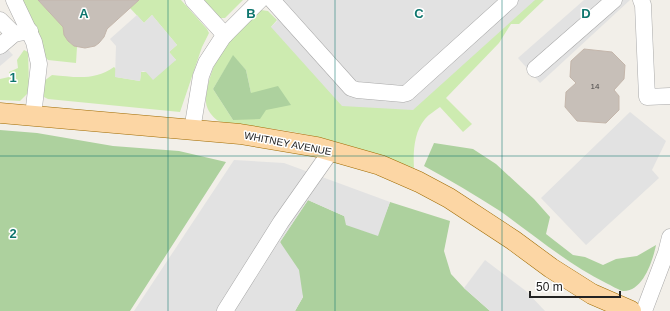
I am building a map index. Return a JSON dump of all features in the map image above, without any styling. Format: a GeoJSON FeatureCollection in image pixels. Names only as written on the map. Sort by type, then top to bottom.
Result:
{"type":"FeatureCollection","features":[{"type":"Feature","properties":{"kind":"main road","name":"WHITNEY AVENUE"},"geometry":{"type":"LineString","coordinates":[[0,113],[240,134],[317,147],[380,165],[419,182],[474,214],[551,268],[592,294],[631,311]]}},
{"type":"Feature","properties":{"kind":"street"},"geometry":{"type":"LineString","coordinates":[[0,46],[10,27],[14,0]]}},
{"type":"Feature","properties":{"kind":"street"},"geometry":{"type":"LineString","coordinates":[[193,0],[225,35]]}},
{"type":"Feature","properties":{"kind":"street"},"geometry":{"type":"LineString","coordinates":[[192,130],[201,76],[206,63],[225,35],[260,0]]}},
{"type":"Feature","properties":{"kind":"street"},"geometry":{"type":"LineString","coordinates":[[272,0],[351,88],[357,90],[403,94],[407,93],[510,0]]}},
{"type":"Feature","properties":{"kind":"street"},"geometry":{"type":"LineString","coordinates":[[535,69],[614,0]]}},
{"type":"Feature","properties":{"kind":"street"},"geometry":{"type":"LineString","coordinates":[[641,0],[644,5],[647,97],[670,96]]}},
{"type":"Feature","properties":{"kind":"street"},"geometry":{"type":"LineString","coordinates":[[10,27],[34,42],[39,64],[33,116]]}},
{"type":"Feature","properties":{"kind":"street"},"geometry":{"type":"LineString","coordinates":[[225,311],[281,222],[331,151]]}},
{"type":"Feature","properties":{"kind":"street"},"geometry":{"type":"LineString","coordinates":[[644,311],[666,253],[670,237]]}},
{"type":"Feature","properties":{"kind":"green space"},"geometry":{"type":"Polygon","coordinates":[[[21,0],[38,0],[59,21],[68,41],[77,47],[76,63],[48,60],[42,51],[30,14],[21,0]]]}},
{"type":"Feature","properties":{"kind":"green space"},"geometry":{"type":"Polygon","coordinates":[[[139,0],[181,0],[209,33],[202,47],[180,112],[48,99],[44,97],[44,81],[52,75],[76,77],[92,76],[114,67],[116,69],[116,77],[140,81],[141,72],[146,72],[176,60],[169,52],[177,45],[152,15],[144,23],[130,8],[139,0]]]}},
{"type":"Feature","properties":{"kind":"green space"},"geometry":{"type":"Polygon","coordinates":[[[199,0],[243,0],[225,18],[217,18],[199,0]]]}},
{"type":"Feature","properties":{"kind":"green space"},"geometry":{"type":"Polygon","coordinates":[[[544,0],[519,24],[511,24],[499,43],[446,98],[472,124],[463,132],[440,107],[430,114],[421,124],[416,136],[414,168],[328,139],[269,128],[221,122],[213,117],[206,103],[207,88],[222,49],[238,30],[261,10],[268,11],[277,20],[271,27],[544,0]],[[233,56],[213,89],[233,120],[251,93],[246,70],[233,56]]]}},
{"type":"Feature","properties":{"kind":"green space"},"geometry":{"type":"Polygon","coordinates":[[[24,50],[28,52],[28,93],[20,101],[0,100],[0,79],[9,77],[9,72],[18,68],[17,60],[24,50]]]}},
{"type":"Feature","properties":{"kind":"green space"},"geometry":{"type":"Polygon","coordinates":[[[233,55],[246,70],[251,93],[278,86],[291,105],[266,110],[260,119],[233,120],[213,89],[233,55]]]}},
{"type":"Feature","properties":{"kind":"green space"},"geometry":{"type":"Polygon","coordinates":[[[0,130],[37,133],[113,146],[179,151],[226,162],[130,311],[0,311],[0,130]]]}},
{"type":"Feature","properties":{"kind":"green space"},"geometry":{"type":"Polygon","coordinates":[[[434,143],[473,149],[496,164],[534,199],[550,217],[546,234],[573,255],[585,257],[603,265],[616,259],[637,256],[656,245],[646,274],[636,286],[630,290],[623,291],[578,267],[500,211],[424,166],[434,143]]]}},
{"type":"Feature","properties":{"kind":"green space"},"geometry":{"type":"Polygon","coordinates":[[[308,200],[344,216],[377,235],[390,202],[450,221],[444,251],[451,274],[464,288],[490,311],[295,311],[303,297],[280,242],[308,200]]]}},
{"type":"Feature","properties":{"kind":"shaded area"},"geometry":{"type":"Polygon","coordinates":[[[535,0],[413,110],[342,106],[271,27],[277,21],[281,1],[535,0]]]}},
{"type":"Feature","properties":{"kind":"shaded area"},"geometry":{"type":"Polygon","coordinates":[[[584,0],[630,0],[540,83],[518,58],[584,0]]]}},
{"type":"Feature","properties":{"kind":"shaded area"},"geometry":{"type":"Polygon","coordinates":[[[137,15],[144,23],[152,15],[177,45],[169,52],[176,60],[153,80],[146,72],[143,71],[141,72],[140,81],[115,77],[116,46],[110,39],[137,15]]]}},
{"type":"Feature","properties":{"kind":"shaded area"},"geometry":{"type":"Polygon","coordinates":[[[0,41],[13,55],[0,66],[0,41]]]}},
{"type":"Feature","properties":{"kind":"shaded area"},"geometry":{"type":"Polygon","coordinates":[[[630,112],[666,141],[652,170],[659,178],[586,245],[541,198],[630,112]]]}},
{"type":"Feature","properties":{"kind":"shaded area"},"geometry":{"type":"Polygon","coordinates":[[[234,160],[284,163],[390,202],[378,236],[346,225],[344,216],[308,200],[280,242],[299,270],[303,297],[295,311],[134,311],[234,160]]]}},
{"type":"Feature","properties":{"kind":"shaded area"},"geometry":{"type":"Polygon","coordinates":[[[485,260],[526,291],[545,311],[490,311],[464,288],[485,260]]]}},
{"type":"Feature","properties":{"kind":"building"},"geometry":{"type":"Polygon","coordinates":[[[38,0],[139,0],[107,29],[104,37],[99,43],[95,46],[85,48],[74,46],[68,41],[64,35],[63,27],[38,0]]]}},
{"type":"Feature","properties":{"kind":"building"},"geometry":{"type":"Polygon","coordinates":[[[584,49],[612,52],[625,65],[624,79],[614,90],[619,96],[619,110],[606,123],[577,121],[565,107],[566,92],[576,83],[570,77],[571,61],[584,49]]]}}]}
